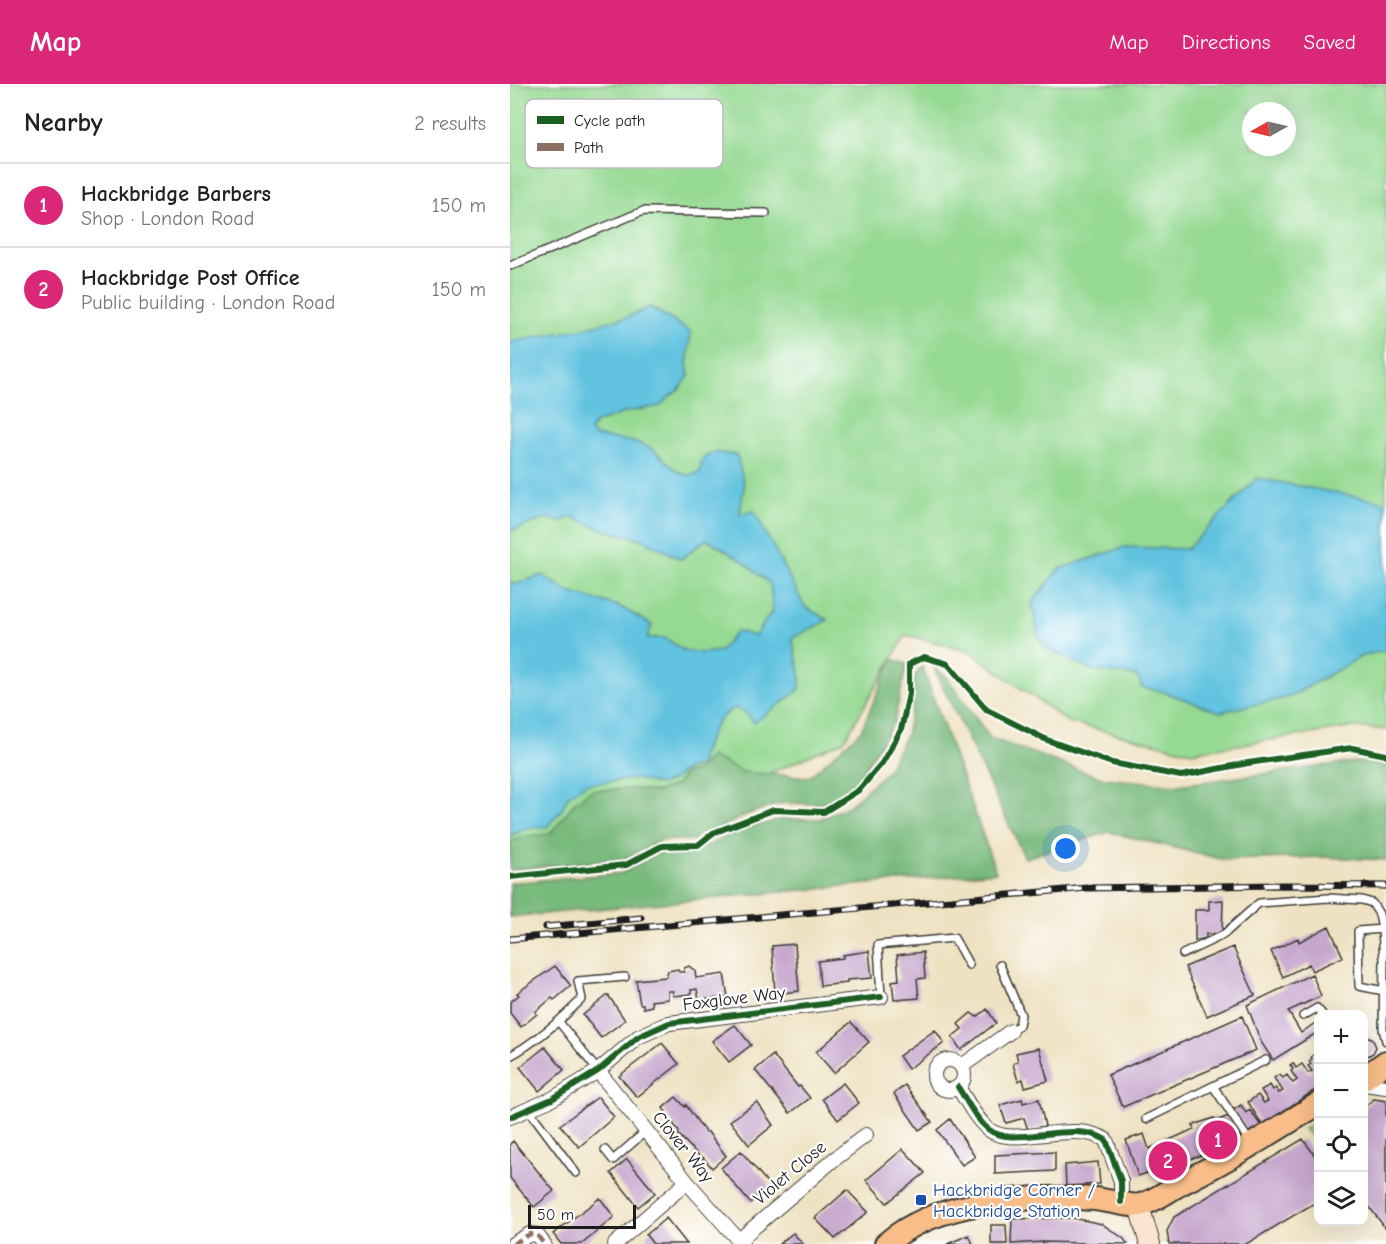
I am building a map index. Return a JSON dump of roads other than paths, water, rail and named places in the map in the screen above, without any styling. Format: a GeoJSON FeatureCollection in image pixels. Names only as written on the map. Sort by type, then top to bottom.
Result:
{"type":"FeatureCollection","features":[{"type":"Feature","properties":{"kind":"main road"},"geometry":{"type":"LineString","coordinates":[[1368,1075],[1386,1062]]}},
{"type":"Feature","properties":{"kind":"main road"},"geometry":{"type":"LineString","coordinates":[[886,1244],[925,1220],[958,1209],[1000,1202],[1096,1199],[1130,1204],[1217,1166],[1314,1106]]}},
{"type":"Feature","properties":{"kind":"main road"},"geometry":{"type":"LineString","coordinates":[[1130,1204],[1150,1244]]}},
{"type":"Feature","properties":{"kind":"street","name":"Foxglove Way"},"geometry":{"type":"LineString","coordinates":[[510,1116],[552,1099],[598,1071],[638,1037],[669,1023],[881,997]]}},
{"type":"Feature","properties":{"kind":"street"},"geometry":{"type":"LineString","coordinates":[[962,1066],[1011,1031]]}},
{"type":"Feature","properties":{"kind":"street"},"geometry":{"type":"LineString","coordinates":[[948,1059],[962,1066],[964,1079],[958,1087],[948,1090],[939,1086],[934,1077],[939,1063],[948,1059]]}},
{"type":"Feature","properties":{"kind":"street","name":"Clover Way"},"geometry":{"type":"LineString","coordinates":[[598,1071],[687,1182],[740,1242]]}},
{"type":"Feature","properties":{"kind":"street"},"geometry":{"type":"LineString","coordinates":[[1368,1085],[1386,1087]]}},
{"type":"Feature","properties":{"kind":"street"},"geometry":{"type":"LineString","coordinates":[[958,1087],[978,1119],[989,1130],[998,1134],[1081,1132],[1106,1140],[1130,1204]]}},
{"type":"Feature","properties":{"kind":"street","name":"Violet Close"},"geometry":{"type":"LineString","coordinates":[[740,1242],[832,1161],[866,1135]]}},
{"type":"Feature","properties":{"kind":"street"},"geometry":{"type":"LineString","coordinates":[[617,1244],[687,1182]]}},
{"type":"Feature","properties":{"kind":"street"},"geometry":{"type":"LineString","coordinates":[[513,1244],[530,1234],[537,1235],[544,1244]]}},
{"type":"Feature","properties":{"kind":"lane"},"geometry":{"type":"LineString","coordinates":[[510,266],[643,211],[766,213]]}},
{"type":"Feature","properties":{"kind":"lane"},"geometry":{"type":"LineString","coordinates":[[1183,954],[1223,935],[1259,903],[1328,898],[1362,900],[1372,903],[1379,914],[1382,929],[1383,1029],[1386,1041]]}},
{"type":"Feature","properties":{"kind":"lane"},"geometry":{"type":"LineString","coordinates":[[1382,929],[1358,931],[1359,986],[1384,991]]}},
{"type":"Feature","properties":{"kind":"lane","name":"Foxglove Way"},"geometry":{"type":"LineString","coordinates":[[881,997],[878,945],[954,938],[969,965]]}},
{"type":"Feature","properties":{"kind":"lane"},"geometry":{"type":"LineString","coordinates":[[1000,965],[1021,1015],[1019,1025],[1011,1031]]}},
{"type":"Feature","properties":{"kind":"lane"},"geometry":{"type":"LineString","coordinates":[[510,1056],[525,1048],[559,1022],[582,999],[578,981],[625,976]]}},
{"type":"Feature","properties":{"kind":"lane"},"geometry":{"type":"LineString","coordinates":[[1303,1016],[1317,1008],[1319,1010]]}},
{"type":"Feature","properties":{"kind":"lane"},"geometry":{"type":"LineString","coordinates":[[559,1022],[598,1071]]}},
{"type":"Feature","properties":{"kind":"lane"},"geometry":{"type":"LineString","coordinates":[[1146,1119],[1266,1060]]}},
{"type":"Feature","properties":{"kind":"lane"},"geometry":{"type":"LineString","coordinates":[[1214,1086],[1252,1144]]}},
{"type":"Feature","properties":{"kind":"lane"},"geometry":{"type":"LineString","coordinates":[[529,1110],[576,1173]]}},
{"type":"Feature","properties":{"kind":"lane"},"geometry":{"type":"LineString","coordinates":[[605,1150],[613,1160],[646,1131]]}},
{"type":"Feature","properties":{"kind":"water"},"geometry":{"type":"Polygon","coordinates":[[[650,307],[691,332],[687,363],[689,376],[679,390],[660,406],[627,412],[595,423],[590,431],[595,436],[644,445],[656,452],[673,468],[686,475],[700,472],[702,459],[714,452],[737,455],[744,485],[740,514],[754,511],[805,607],[828,620],[792,638],[801,678],[799,690],[754,723],[746,713],[735,708],[727,713],[711,733],[698,767],[686,769],[674,780],[660,785],[637,779],[586,784],[568,796],[562,809],[547,827],[527,828],[510,836],[510,582],[516,584],[542,575],[569,592],[619,606],[652,625],[647,638],[665,638],[685,651],[703,653],[720,651],[737,631],[755,636],[773,610],[770,584],[741,560],[707,539],[681,559],[642,539],[604,530],[572,517],[558,522],[547,518],[510,531],[510,342],[580,329],[627,317],[650,307]]]}},
{"type":"Feature","properties":{"kind":"water"},"geometry":{"type":"Polygon","coordinates":[[[1257,478],[1386,502],[1386,650],[1362,656],[1290,697],[1220,712],[1161,691],[1142,688],[1137,676],[1090,670],[1044,647],[1038,636],[1032,603],[1059,569],[1125,547],[1187,549],[1257,478]]]}},
{"type":"Feature","properties":{"kind":"railway"},"geometry":{"type":"LineString","coordinates":[[510,939],[1087,888],[1386,886]]}},
{"type":"Feature","properties":{"kind":"railway"},"geometry":{"type":"LineString","coordinates":[[546,927],[641,918]]}},
{"type":"Feature","properties":{"kind":"place","name":"Hackbridge Barbers"},"geometry":{"type":"Point","coordinates":[1218,1140]}},
{"type":"Feature","properties":{"kind":"place","name":"Hackbridge Post Office"},"geometry":{"type":"Point","coordinates":[1168,1161]}},
{"type":"Feature","properties":{"kind":"place","name":"Hackbridge Corner / Hackbridge Station"},"geometry":{"type":"Point","coordinates":[921,1200]}}]}
